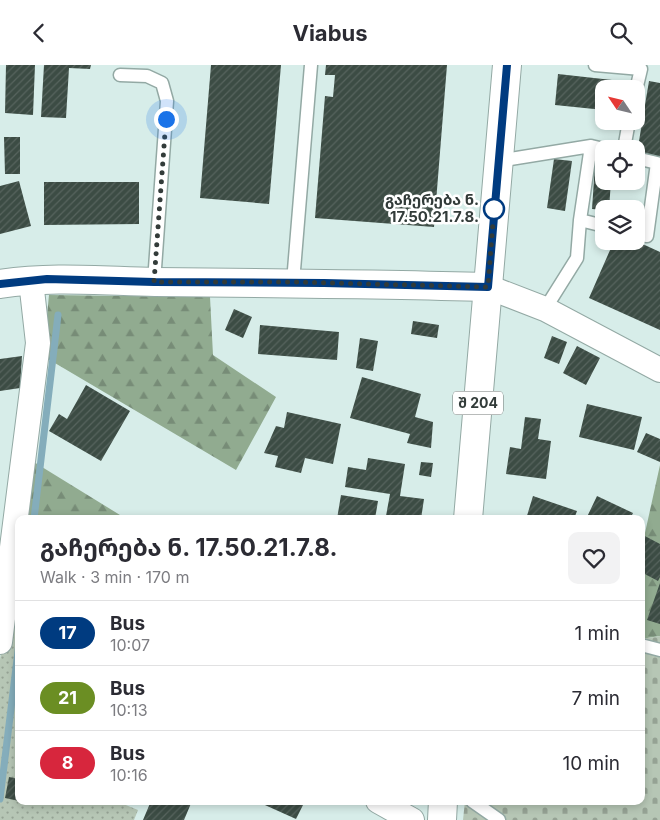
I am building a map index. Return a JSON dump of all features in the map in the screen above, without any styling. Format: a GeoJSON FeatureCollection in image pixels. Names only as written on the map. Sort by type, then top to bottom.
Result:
{"type":"FeatureCollection","features":[{"type":"Feature","properties":{"kind":"street","name":"შ 204"},"geometry":{"type":"LineString","coordinates":[[468,515],[507,65]]}},
{"type":"Feature","properties":{"kind":"street"},"geometry":{"type":"LineString","coordinates":[[0,284],[47,279],[488,287],[545,309],[660,370]]}},
{"type":"Feature","properties":{"kind":"street"},"geometry":{"type":"LineString","coordinates":[[0,642],[7,531],[38,343],[31,281]]}},
{"type":"Feature","properties":{"kind":"street"},"geometry":{"type":"LineString","coordinates":[[385,805],[412,820]]}},
{"type":"Feature","properties":{"kind":"street"},"geometry":{"type":"LineString","coordinates":[[442,820],[444,805]]}},
{"type":"Feature","properties":{"kind":"lane"},"geometry":{"type":"LineString","coordinates":[[293,282],[310,65]]}},
{"type":"Feature","properties":{"kind":"lane"},"geometry":{"type":"LineString","coordinates":[[594,65],[643,67],[639,80]]}},
{"type":"Feature","properties":{"kind":"lane"},"geometry":{"type":"LineString","coordinates":[[120,75],[148,76],[162,83],[167,101],[154,282]]}},
{"type":"Feature","properties":{"kind":"lane"},"geometry":{"type":"LineString","coordinates":[[545,309],[577,258],[580,219],[591,146]]}},
{"type":"Feature","properties":{"kind":"lane"},"geometry":{"type":"LineString","coordinates":[[498,161],[595,147]]}},
{"type":"Feature","properties":{"kind":"lane"},"geometry":{"type":"LineString","coordinates":[[645,160],[657,163],[647,236],[645,236]]}},
{"type":"Feature","properties":{"kind":"lane"},"geometry":{"type":"LineString","coordinates":[[580,219],[595,223]]}},
{"type":"Feature","properties":{"kind":"lane"},"geometry":{"type":"LineString","coordinates":[[645,646],[660,650]]}},
{"type":"Feature","properties":{"kind":"lane"},"geometry":{"type":"LineString","coordinates":[[478,805],[499,820]]}},
{"type":"Feature","properties":{"kind":"green space"},"geometry":{"type":"Polygon","coordinates":[[[49,295],[210,297],[213,355],[276,397],[236,470],[43,356],[49,295]]]}},
{"type":"Feature","properties":{"kind":"green space"},"geometry":{"type":"Polygon","coordinates":[[[29,459],[120,515],[21,515],[29,459]]]}},
{"type":"Feature","properties":{"kind":"green space"},"geometry":{"type":"Polygon","coordinates":[[[660,465],[660,636],[645,638],[645,533],[660,465]]]}},
{"type":"Feature","properties":{"kind":"green space"},"geometry":{"type":"Polygon","coordinates":[[[6,611],[15,616],[15,805],[126,805],[138,810],[134,820],[0,820],[0,660],[6,611]]]}},
{"type":"Feature","properties":{"kind":"green space"},"geometry":{"type":"Polygon","coordinates":[[[660,636],[660,820],[463,820],[465,805],[645,805],[645,638],[660,636]]]}},
{"type":"Feature","properties":{"kind":"building"},"geometry":{"type":"Polygon","coordinates":[[[6,65],[35,65],[33,115],[5,113],[6,65]]]}},
{"type":"Feature","properties":{"kind":"building"},"geometry":{"type":"Polygon","coordinates":[[[44,65],[91,65],[90,69],[69,68],[66,118],[41,117],[44,65]]]}},
{"type":"Feature","properties":{"kind":"building"},"geometry":{"type":"Polygon","coordinates":[[[211,65],[281,65],[269,204],[200,198],[211,65]]]}},
{"type":"Feature","properties":{"kind":"building"},"geometry":{"type":"Polygon","coordinates":[[[326,65],[447,65],[434,227],[315,218],[325,96],[333,97],[335,75],[325,75],[326,65]]]}},
{"type":"Feature","properties":{"kind":"building"},"geometry":{"type":"Polygon","coordinates":[[[558,74],[612,80],[595,80],[595,109],[555,105],[558,74]]]}},
{"type":"Feature","properties":{"kind":"building"},"geometry":{"type":"Polygon","coordinates":[[[649,81],[660,83],[660,157],[645,154],[645,140],[639,140],[641,130],[645,130],[645,105],[649,81]]]}},
{"type":"Feature","properties":{"kind":"building"},"geometry":{"type":"Polygon","coordinates":[[[4,137],[20,137],[20,174],[5,174],[4,137]]]}},
{"type":"Feature","properties":{"kind":"building"},"geometry":{"type":"Polygon","coordinates":[[[554,159],[572,161],[565,211],[547,208],[554,159]]]}},
{"type":"Feature","properties":{"kind":"building"},"geometry":{"type":"Polygon","coordinates":[[[595,165],[595,190],[610,190],[610,200],[595,200],[595,209],[592,209],[595,165]]]}},
{"type":"Feature","properties":{"kind":"building"},"geometry":{"type":"Polygon","coordinates":[[[19,181],[31,226],[0,234],[0,186],[19,181]]]}},
{"type":"Feature","properties":{"kind":"building"},"geometry":{"type":"Polygon","coordinates":[[[44,182],[139,182],[139,224],[44,225],[44,182]]]}},
{"type":"Feature","properties":{"kind":"building"},"geometry":{"type":"Polygon","coordinates":[[[645,245],[660,252],[660,330],[589,298],[610,250],[645,250],[645,245]]]}},
{"type":"Feature","properties":{"kind":"building"},"geometry":{"type":"Polygon","coordinates":[[[234,309],[252,317],[243,338],[225,330],[234,309]]]}},
{"type":"Feature","properties":{"kind":"building"},"geometry":{"type":"Polygon","coordinates":[[[413,321],[439,325],[437,338],[411,334],[413,321]]]}},
{"type":"Feature","properties":{"kind":"building"},"geometry":{"type":"Polygon","coordinates":[[[260,325],[339,332],[337,360],[258,354],[260,325]]]}},
{"type":"Feature","properties":{"kind":"building"},"geometry":{"type":"Polygon","coordinates":[[[552,336],[567,342],[559,364],[544,358],[552,336]]]}},
{"type":"Feature","properties":{"kind":"building"},"geometry":{"type":"Polygon","coordinates":[[[360,338],[378,341],[373,371],[356,368],[360,338]]]}},
{"type":"Feature","properties":{"kind":"building"},"geometry":{"type":"Polygon","coordinates":[[[577,346],[600,358],[586,385],[563,373],[577,346]]]}},
{"type":"Feature","properties":{"kind":"building"},"geometry":{"type":"Polygon","coordinates":[[[22,356],[20,388],[0,391],[0,359],[22,356]]]}},
{"type":"Feature","properties":{"kind":"building"},"geometry":{"type":"Polygon","coordinates":[[[362,377],[421,394],[415,417],[433,422],[431,448],[407,443],[410,434],[350,418],[362,377]]]}},
{"type":"Feature","properties":{"kind":"building"},"geometry":{"type":"Polygon","coordinates":[[[86,385],[130,411],[101,461],[49,431],[59,414],[67,419],[86,385]]]}},
{"type":"Feature","properties":{"kind":"building"},"geometry":{"type":"Polygon","coordinates":[[[587,404],[642,417],[634,450],[579,437],[587,404]]]}},
{"type":"Feature","properties":{"kind":"building"},"geometry":{"type":"Polygon","coordinates":[[[287,412],[341,424],[333,464],[305,458],[301,473],[275,467],[278,456],[264,453],[276,426],[284,428],[287,412]]]}},
{"type":"Feature","properties":{"kind":"building"},"geometry":{"type":"Polygon","coordinates":[[[525,417],[541,419],[538,439],[551,441],[546,479],[506,474],[510,447],[521,449],[525,417]]]}},
{"type":"Feature","properties":{"kind":"building"},"geometry":{"type":"Polygon","coordinates":[[[646,433],[660,439],[660,462],[637,452],[646,433]]]}},
{"type":"Feature","properties":{"kind":"building"},"geometry":{"type":"Polygon","coordinates":[[[368,458],[405,464],[400,496],[424,499],[422,515],[386,515],[390,494],[345,487],[348,467],[366,470],[368,458]]]}},
{"type":"Feature","properties":{"kind":"building"},"geometry":{"type":"Polygon","coordinates":[[[421,462],[433,463],[431,477],[419,475],[421,462]]]}},
{"type":"Feature","properties":{"kind":"building"},"geometry":{"type":"Polygon","coordinates":[[[341,495],[378,501],[376,515],[338,515],[341,495]]]}},
{"type":"Feature","properties":{"kind":"building"},"geometry":{"type":"Polygon","coordinates":[[[533,496],[577,511],[576,515],[527,515],[533,496]]]}},
{"type":"Feature","properties":{"kind":"building"},"geometry":{"type":"Polygon","coordinates":[[[597,496],[633,513],[632,515],[588,515],[597,496]]]}},
{"type":"Feature","properties":{"kind":"building"},"geometry":{"type":"Polygon","coordinates":[[[645,536],[660,544],[660,577],[658,581],[645,574],[645,536]]]}},
{"type":"Feature","properties":{"kind":"building"},"geometry":{"type":"Polygon","coordinates":[[[660,583],[660,624],[647,620],[660,583]]]}},
{"type":"Feature","properties":{"kind":"building"},"geometry":{"type":"Polygon","coordinates":[[[9,777],[15,778],[15,800],[5,798],[9,777]]]}},
{"type":"Feature","properties":{"kind":"building"},"geometry":{"type":"Polygon","coordinates":[[[149,805],[190,805],[184,820],[143,820],[149,805]]]}},
{"type":"Feature","properties":{"kind":"building"},"geometry":{"type":"Polygon","coordinates":[[[265,805],[303,805],[296,819],[265,805]]]}},
{"type":"Feature","properties":{"kind":"waterway"},"geometry":{"type":"LineString","coordinates":[[34,515],[58,315]]}},
{"type":"Feature","properties":{"kind":"waterway"},"geometry":{"type":"LineString","coordinates":[[0,799],[15,676]]}},
{"type":"Feature","properties":{"kind":"bus line","name":"17"},"geometry":{"type":"LineString","coordinates":[[0,284],[47,279],[488,287],[507,65]]}},
{"type":"Feature","properties":{"kind":"place","name":"გაჩერება ნ. 17.50.21.7.8."},"geometry":{"type":"Point","coordinates":[494,209]}},
{"type":"Feature","properties":{"kind":"route"},"geometry":{"type":"LineString","coordinates":[[166,119],[154,282],[293,282],[488,287],[494,209]]}}]}
